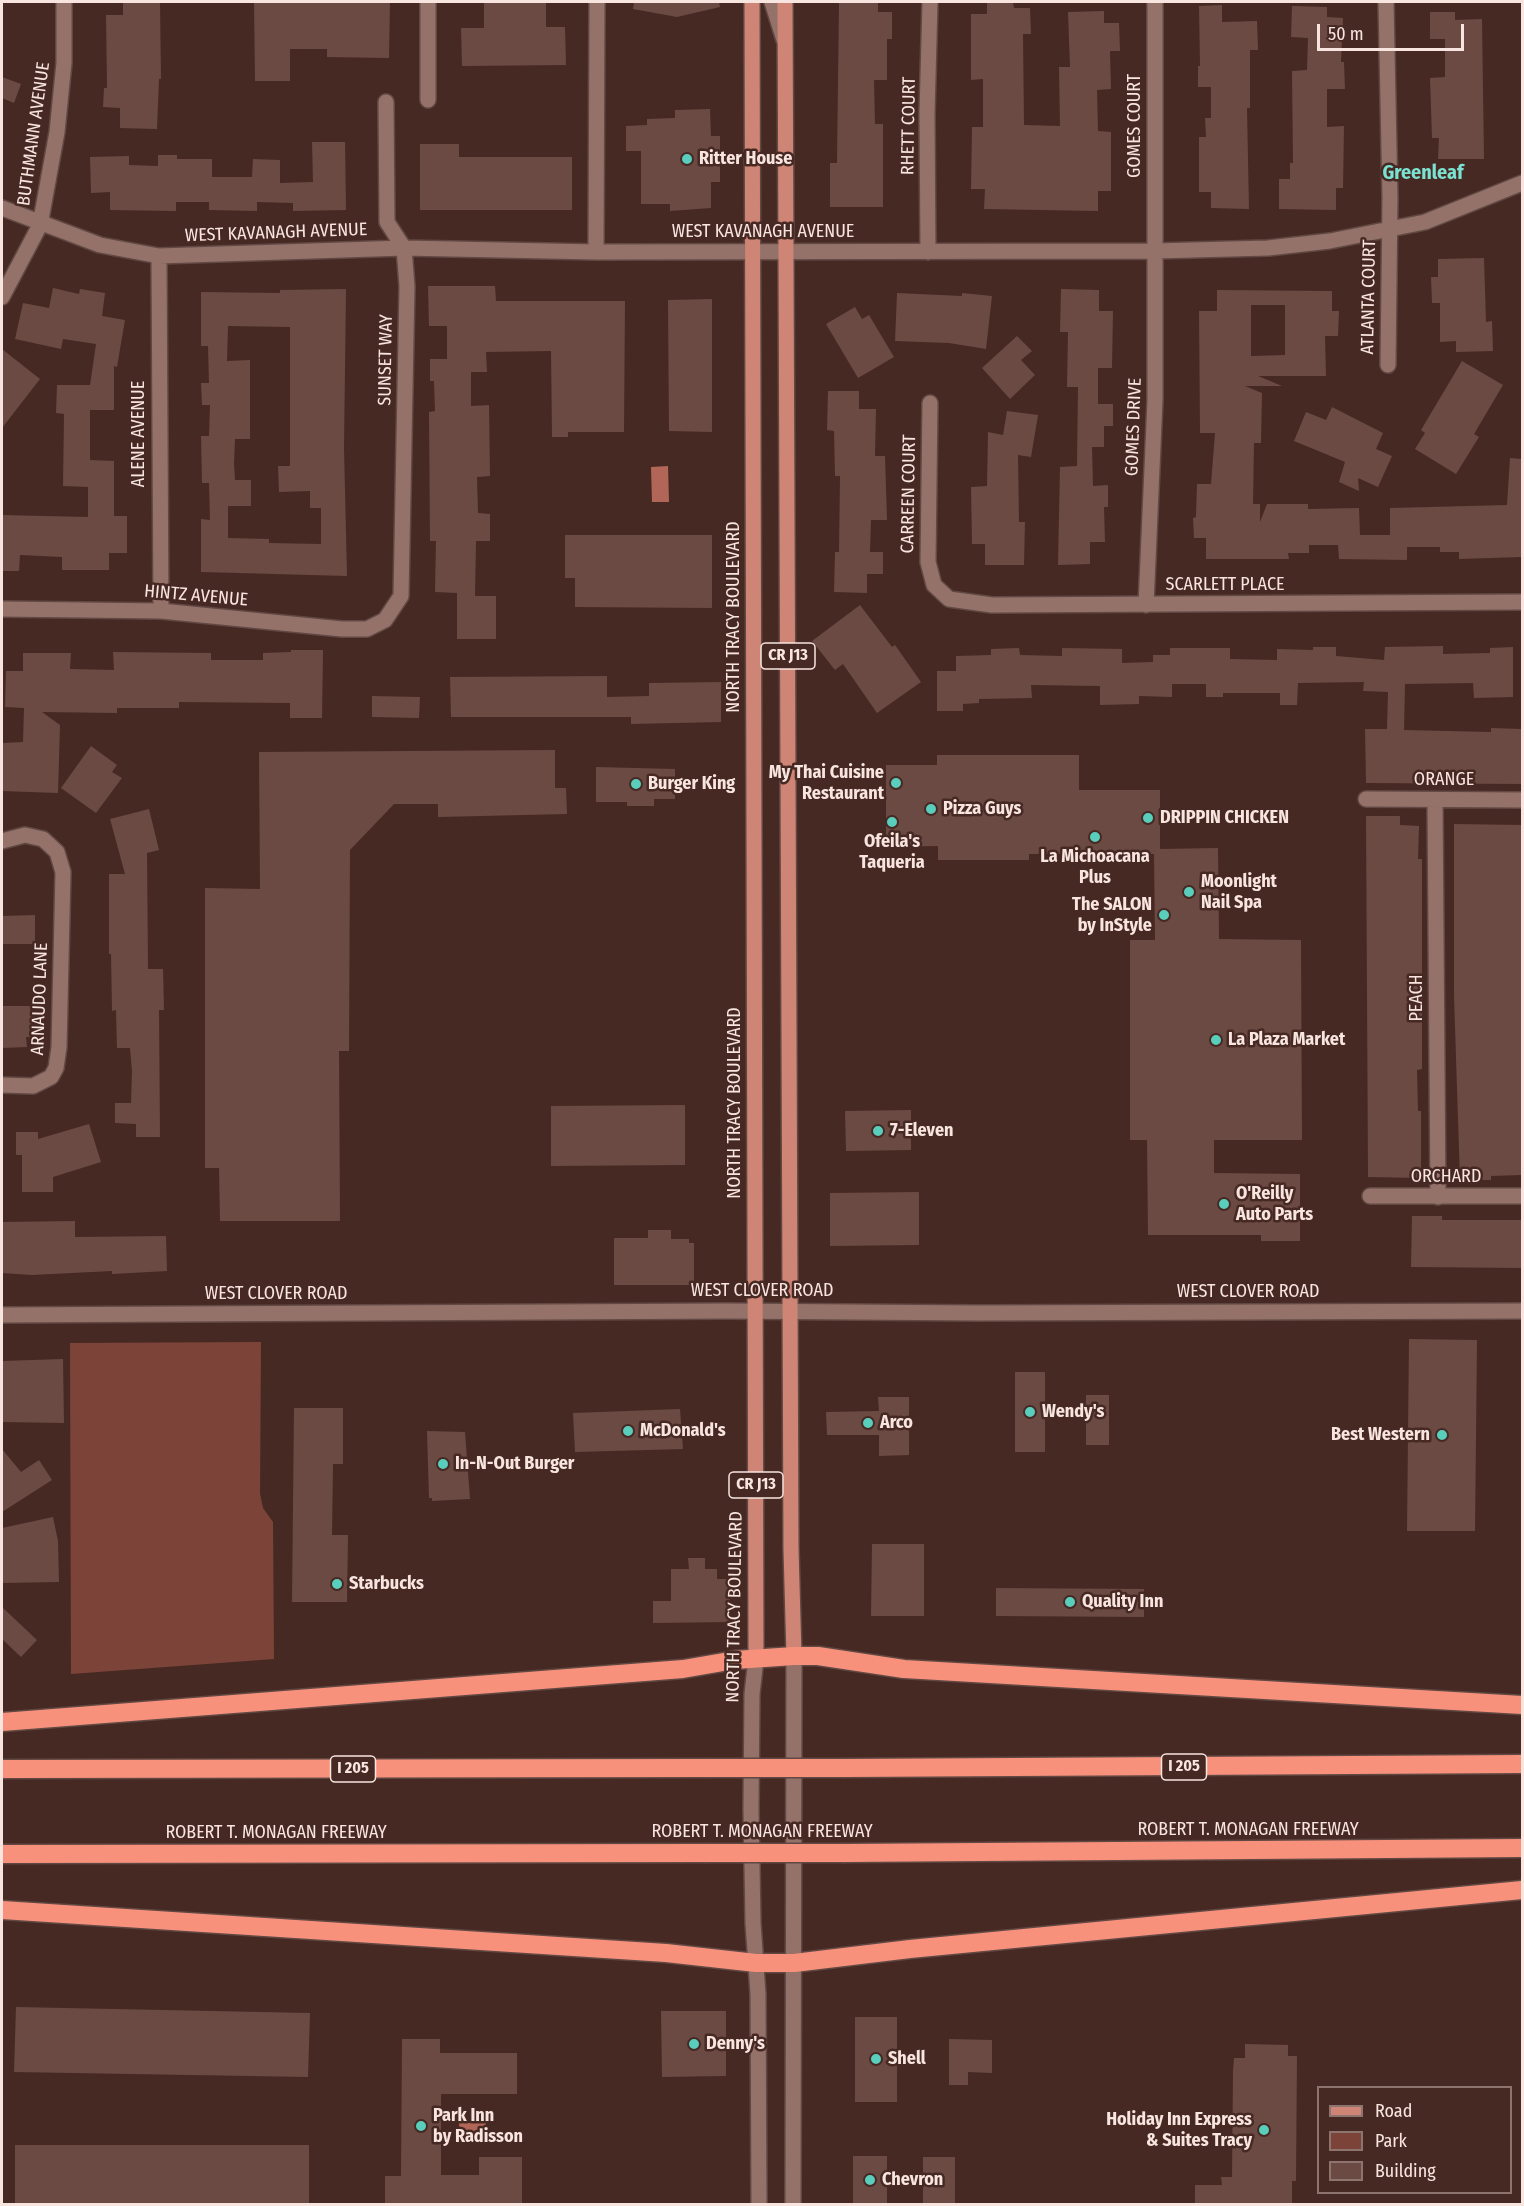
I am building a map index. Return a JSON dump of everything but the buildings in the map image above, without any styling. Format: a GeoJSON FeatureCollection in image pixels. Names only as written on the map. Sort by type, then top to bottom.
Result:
{"type":"FeatureCollection","features":[{"type":"Feature","properties":{"kind":"highway"},"geometry":{"type":"LineString","coordinates":[[2,1722],[683,1669],[794,1656],[818,1656],[904,1669],[1522,1705]]}},
{"type":"Feature","properties":{"kind":"highway","name":"I 205"},"geometry":{"type":"LineString","coordinates":[[2,1769],[1522,1764]]}},
{"type":"Feature","properties":{"kind":"highway","name":"ROBERT T. MONAGAN FREEWAY"},"geometry":{"type":"LineString","coordinates":[[2,1854],[845,1853],[1522,1848]]}},
{"type":"Feature","properties":{"kind":"highway"},"geometry":{"type":"LineString","coordinates":[[2,1910],[666,1953],[756,1963],[794,1963],[910,1949],[1522,1890]]}},
{"type":"Feature","properties":{"kind":"main road","name":"NORTH TRACY BOULEVARD"},"geometry":{"type":"LineString","coordinates":[[752,2],[756,1659]]}},
{"type":"Feature","properties":{"kind":"main road","name":"CR J13"},"geometry":{"type":"LineString","coordinates":[[785,2],[792,1626],[794,1656]]}},
{"type":"Feature","properties":{"kind":"street","name":"BUTHMANN AVENUE"},"geometry":{"type":"LineString","coordinates":[[2,297],[40,225],[57,132],[63,74],[64,2]]}},
{"type":"Feature","properties":{"kind":"street"},"geometry":{"type":"LineString","coordinates":[[428,2],[428,100]]}},
{"type":"Feature","properties":{"kind":"street"},"geometry":{"type":"LineString","coordinates":[[596,252],[597,2]]}},
{"type":"Feature","properties":{"kind":"street"},"geometry":{"type":"LineString","coordinates":[[772,2],[786,43]]}},
{"type":"Feature","properties":{"kind":"street","name":"RHETT COURT"},"geometry":{"type":"LineString","coordinates":[[928,252],[927,114],[930,2]]}},
{"type":"Feature","properties":{"kind":"street","name":"GOMES COURT"},"geometry":{"type":"LineString","coordinates":[[1155,2],[1155,250]]}},
{"type":"Feature","properties":{"kind":"street","name":"ATLANTA COURT"},"geometry":{"type":"LineString","coordinates":[[1386,2],[1388,365]]}},
{"type":"Feature","properties":{"kind":"street","name":"SUNSET WAY"},"geometry":{"type":"LineString","coordinates":[[385,620],[401,596],[407,286],[404,248],[387,222],[386,102]]}},
{"type":"Feature","properties":{"kind":"street","name":"WEST KAVANAGH AVENUE"},"geometry":{"type":"LineString","coordinates":[[2,208],[40,225],[100,245],[159,256],[404,248],[596,252],[1155,250],[1268,248],[1330,242],[1425,222],[1522,183]]}},
{"type":"Feature","properties":{"kind":"street","name":"GOMES DRIVE"},"geometry":{"type":"LineString","coordinates":[[1146,605],[1146,545],[1154,446],[1155,250]]}},
{"type":"Feature","properties":{"kind":"street","name":"ALENE AVENUE"},"geometry":{"type":"LineString","coordinates":[[159,256],[160,611]]}},
{"type":"Feature","properties":{"kind":"street","name":"CARREEN COURT"},"geometry":{"type":"LineString","coordinates":[[930,403],[927,562],[934,585]]}},
{"type":"Feature","properties":{"kind":"street","name":"SCARLETT PLACE"},"geometry":{"type":"LineString","coordinates":[[934,585],[950,600],[971,604],[1522,602]]}},
{"type":"Feature","properties":{"kind":"street","name":"HINTZ AVENUE"},"geometry":{"type":"LineString","coordinates":[[2,609],[160,611],[342,629],[367,629],[385,620]]}},
{"type":"Feature","properties":{"kind":"street","name":"ORANGE"},"geometry":{"type":"LineString","coordinates":[[1366,799],[1522,800]]}},
{"type":"Feature","properties":{"kind":"street","name":"PEACH"},"geometry":{"type":"LineString","coordinates":[[1435,800],[1438,1197]]}},
{"type":"Feature","properties":{"kind":"street","name":"ARNAUDO LANE"},"geometry":{"type":"LineString","coordinates":[[2,841],[25,835],[43,839],[57,852],[63,872],[59,1047],[56,1068],[51,1077],[33,1086],[2,1085]]}},
{"type":"Feature","properties":{"kind":"street","name":"ORCHARD"},"geometry":{"type":"LineString","coordinates":[[1370,1196],[1522,1196]]}},
{"type":"Feature","properties":{"kind":"street","name":"WEST CLOVER ROAD"},"geometry":{"type":"LineString","coordinates":[[2,1316],[755,1311],[979,1313],[1522,1311]]}},
{"type":"Feature","properties":{"kind":"street","name":"CR J13"},"geometry":{"type":"LineString","coordinates":[[793,2205],[794,1656]]}},
{"type":"Feature","properties":{"kind":"street","name":"NORTH TRACY BOULEVARD"},"geometry":{"type":"LineString","coordinates":[[756,1659],[752,1694],[751,1809],[756,1963],[759,2205]]}},
{"type":"Feature","properties":{"kind":"green space"},"geometry":{"type":"Polygon","coordinates":[[[261,1342],[260,1494],[263,1508],[273,1522],[274,1659],[71,1674],[70,1343],[261,1342]]]}},
{"type":"Feature","properties":{"kind":"shaded area"},"geometry":{"type":"Polygon","coordinates":[[[668,466],[669,502],[652,502],[651,467],[668,466]]]}},
{"type":"Feature","properties":{"kind":"shaded area"},"geometry":{"type":"Polygon","coordinates":[[[459,2123],[486,2123],[486,2141],[460,2141],[459,2123]]]}},
{"type":"Feature","properties":{"kind":"place","name":"Ritter House"},"geometry":{"type":"Point","coordinates":[687,159]}},
{"type":"Feature","properties":{"kind":"place","name":"My Thai Cuisine Restaurant"},"geometry":{"type":"Point","coordinates":[896,783]}},
{"type":"Feature","properties":{"kind":"place","name":"Burger King"},"geometry":{"type":"Point","coordinates":[636,784]}},
{"type":"Feature","properties":{"kind":"place","name":"Pizza Guys"},"geometry":{"type":"Point","coordinates":[931,809]}},
{"type":"Feature","properties":{"kind":"place","name":"DRIPPIN CHICKEN"},"geometry":{"type":"Point","coordinates":[1148,818]}},
{"type":"Feature","properties":{"kind":"place","name":"Ofeila's Taqueria"},"geometry":{"type":"Point","coordinates":[892,822]}},
{"type":"Feature","properties":{"kind":"place","name":"La Michoacana Plus"},"geometry":{"type":"Point","coordinates":[1095,837]}},
{"type":"Feature","properties":{"kind":"place","name":"Moonlight Nail Spa"},"geometry":{"type":"Point","coordinates":[1189,892]}},
{"type":"Feature","properties":{"kind":"place","name":"The SALON by InStyle"},"geometry":{"type":"Point","coordinates":[1164,915]}},
{"type":"Feature","properties":{"kind":"place","name":"La Plaza Market"},"geometry":{"type":"Point","coordinates":[1216,1040]}},
{"type":"Feature","properties":{"kind":"place","name":"7-Eleven"},"geometry":{"type":"Point","coordinates":[878,1131]}},
{"type":"Feature","properties":{"kind":"place","name":"O'Reilly Auto Parts"},"geometry":{"type":"Point","coordinates":[1224,1204]}},
{"type":"Feature","properties":{"kind":"place","name":"Wendy's"},"geometry":{"type":"Point","coordinates":[1030,1412]}},
{"type":"Feature","properties":{"kind":"place","name":"Arco"},"geometry":{"type":"Point","coordinates":[868,1423]}},
{"type":"Feature","properties":{"kind":"place","name":"McDonald's"},"geometry":{"type":"Point","coordinates":[628,1431]}},
{"type":"Feature","properties":{"kind":"place","name":"Best Western"},"geometry":{"type":"Point","coordinates":[1442,1435]}},
{"type":"Feature","properties":{"kind":"place","name":"In-N-Out Burger"},"geometry":{"type":"Point","coordinates":[443,1464]}},
{"type":"Feature","properties":{"kind":"place","name":"Starbucks"},"geometry":{"type":"Point","coordinates":[337,1584]}},
{"type":"Feature","properties":{"kind":"place","name":"Quality Inn"},"geometry":{"type":"Point","coordinates":[1070,1602]}},
{"type":"Feature","properties":{"kind":"place","name":"Denny's"},"geometry":{"type":"Point","coordinates":[694,2044]}},
{"type":"Feature","properties":{"kind":"place","name":"Shell"},"geometry":{"type":"Point","coordinates":[876,2059]}},
{"type":"Feature","properties":{"kind":"place","name":"Park Inn by Radisson"},"geometry":{"type":"Point","coordinates":[421,2126]}},
{"type":"Feature","properties":{"kind":"place","name":"Holiday Inn Express & Suites Tracy"},"geometry":{"type":"Point","coordinates":[1264,2130]}},
{"type":"Feature","properties":{"kind":"place","name":"Chevron"},"geometry":{"type":"Point","coordinates":[870,2180]}},
{"type":"Feature","properties":{"kind":"district","name":"Greenleaf"},"geometry":{"type":"Point","coordinates":[1423,173]}}]}
